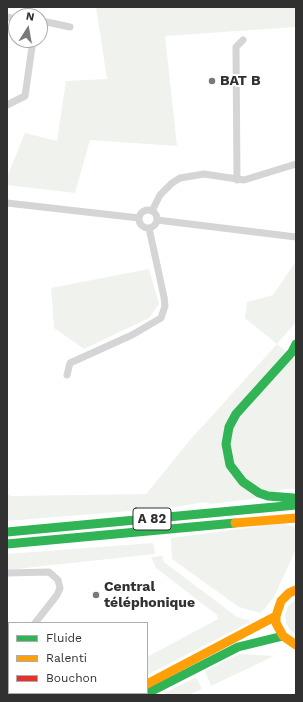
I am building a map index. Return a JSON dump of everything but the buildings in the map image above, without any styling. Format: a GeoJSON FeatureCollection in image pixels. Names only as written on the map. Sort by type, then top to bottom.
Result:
{"type":"FeatureCollection","features":[{"type":"Feature","properties":{"kind":"main road"},"geometry":{"type":"LineString","coordinates":[[295,349],[239,409],[229,427],[226,444],[230,465],[243,482],[259,493],[268,496],[296,498]]}},
{"type":"Feature","properties":{"kind":"main road","name":"A 82"},"geometry":{"type":"LineString","coordinates":[[7,532],[296,505]]}},
{"type":"Feature","properties":{"kind":"main road","name":"A 82"},"geometry":{"type":"LineString","coordinates":[[7,544],[296,518]]}},
{"type":"Feature","properties":{"kind":"main road"},"geometry":{"type":"LineString","coordinates":[[295,589],[281,600],[276,616],[276,623],[283,636],[296,645]]}},
{"type":"Feature","properties":{"kind":"main road"},"geometry":{"type":"LineString","coordinates":[[148,683],[276,616]]}},
{"type":"Feature","properties":{"kind":"main road"},"geometry":{"type":"LineString","coordinates":[[148,693],[238,647],[283,636]]}},
{"type":"Feature","properties":{"kind":"street"},"geometry":{"type":"LineString","coordinates":[[48,22],[70,27]]}},
{"type":"Feature","properties":{"kind":"street"},"geometry":{"type":"LineString","coordinates":[[237,180],[236,47],[242,40]]}},
{"type":"Feature","properties":{"kind":"street"},"geometry":{"type":"LineString","coordinates":[[7,105],[25,96],[32,48]]}},
{"type":"Feature","properties":{"kind":"street"},"geometry":{"type":"LineString","coordinates":[[152,211],[160,195],[172,183],[180,178],[204,174],[237,180],[251,179],[296,164]]}},
{"type":"Feature","properties":{"kind":"street"},"geometry":{"type":"LineString","coordinates":[[7,203],[138,218]]}},
{"type":"Feature","properties":{"kind":"street"},"geometry":{"type":"LineString","coordinates":[[138,218],[143,211],[152,211],[156,215],[156,220],[154,225],[149,228]]}},
{"type":"Feature","properties":{"kind":"street"},"geometry":{"type":"LineString","coordinates":[[138,218],[141,225],[149,228]]}},
{"type":"Feature","properties":{"kind":"street"},"geometry":{"type":"LineString","coordinates":[[156,220],[296,237]]}},
{"type":"Feature","properties":{"kind":"street"},"geometry":{"type":"LineString","coordinates":[[67,375],[70,363],[132,335],[161,318],[164,306],[164,297],[149,228]]}},
{"type":"Feature","properties":{"kind":"street"},"geometry":{"type":"LineString","coordinates":[[7,573],[49,572],[58,580],[60,588],[57,595],[36,622]]}},
{"type":"Feature","properties":{"kind":"shaded area"},"geometry":{"type":"Polygon","coordinates":[[[96,7],[296,7],[296,27],[165,36],[177,146],[90,140],[75,193],[7,185],[7,177],[25,133],[57,141],[66,81],[107,79],[96,7]]]}},
{"type":"Feature","properties":{"kind":"shaded area"},"geometry":{"type":"Polygon","coordinates":[[[296,261],[296,322],[277,344],[245,318],[247,302],[273,295],[296,261]]]}},
{"type":"Feature","properties":{"kind":"shaded area"},"geometry":{"type":"Polygon","coordinates":[[[149,269],[159,304],[149,318],[84,349],[54,328],[51,288],[149,269]]]}},
{"type":"Feature","properties":{"kind":"shaded area"},"geometry":{"type":"Polygon","coordinates":[[[277,344],[296,359],[296,489],[284,489],[253,499],[210,504],[206,502],[167,508],[7,521],[7,494],[11,496],[146,494],[190,440],[277,344]]]}},
{"type":"Feature","properties":{"kind":"shaded area"},"geometry":{"type":"Polygon","coordinates":[[[284,523],[296,528],[296,549],[274,597],[261,613],[239,607],[172,559],[171,538],[284,523]]]}},
{"type":"Feature","properties":{"kind":"shaded area"},"geometry":{"type":"Polygon","coordinates":[[[153,543],[155,554],[7,570],[7,554],[153,543]]]}},
{"type":"Feature","properties":{"kind":"shaded area"},"geometry":{"type":"Polygon","coordinates":[[[162,556],[164,562],[237,617],[249,620],[250,622],[148,674],[148,656],[218,619],[217,615],[156,568],[151,557],[162,556]]]}},
{"type":"Feature","properties":{"kind":"shaded area"},"geometry":{"type":"Polygon","coordinates":[[[296,599],[296,634],[290,630],[286,623],[285,615],[288,606],[296,599]]]}},
{"type":"Feature","properties":{"kind":"shaded area"},"geometry":{"type":"Polygon","coordinates":[[[239,654],[274,656],[211,686],[205,671],[239,654]]]}},
{"type":"Feature","properties":{"kind":"shaded area"},"geometry":{"type":"Polygon","coordinates":[[[196,677],[202,689],[188,695],[161,695],[196,677]]]}},
{"type":"Feature","properties":{"kind":"traffic: fast"},"geometry":{"type":"LineString","coordinates":[[294,498],[268,496],[259,493],[243,482],[230,465],[226,444],[229,427],[236,414],[292,352],[296,344]]}},
{"type":"Feature","properties":{"kind":"traffic: fast"},"geometry":{"type":"LineString","coordinates":[[7,532],[296,505]]}},
{"type":"Feature","properties":{"kind":"traffic: fast"},"geometry":{"type":"LineString","coordinates":[[7,544],[235,523]]}},
{"type":"Feature","properties":{"kind":"traffic: fast"},"geometry":{"type":"LineString","coordinates":[[148,693],[238,647],[283,636]]}},
{"type":"Feature","properties":{"kind":"traffic: slow"},"geometry":{"type":"LineString","coordinates":[[235,523],[296,518]]}},
{"type":"Feature","properties":{"kind":"traffic: slow"},"geometry":{"type":"LineString","coordinates":[[296,590],[289,593],[281,601],[276,616],[276,623],[283,636],[296,645]]}},
{"type":"Feature","properties":{"kind":"traffic: slow"},"geometry":{"type":"LineString","coordinates":[[148,683],[276,616]]}},
{"type":"Feature","properties":{"kind":"place","name":"BAT B"},"geometry":{"type":"Point","coordinates":[212,81]}},
{"type":"Feature","properties":{"kind":"place","name":"Central téléphonique"},"geometry":{"type":"Point","coordinates":[96,595]}}]}
